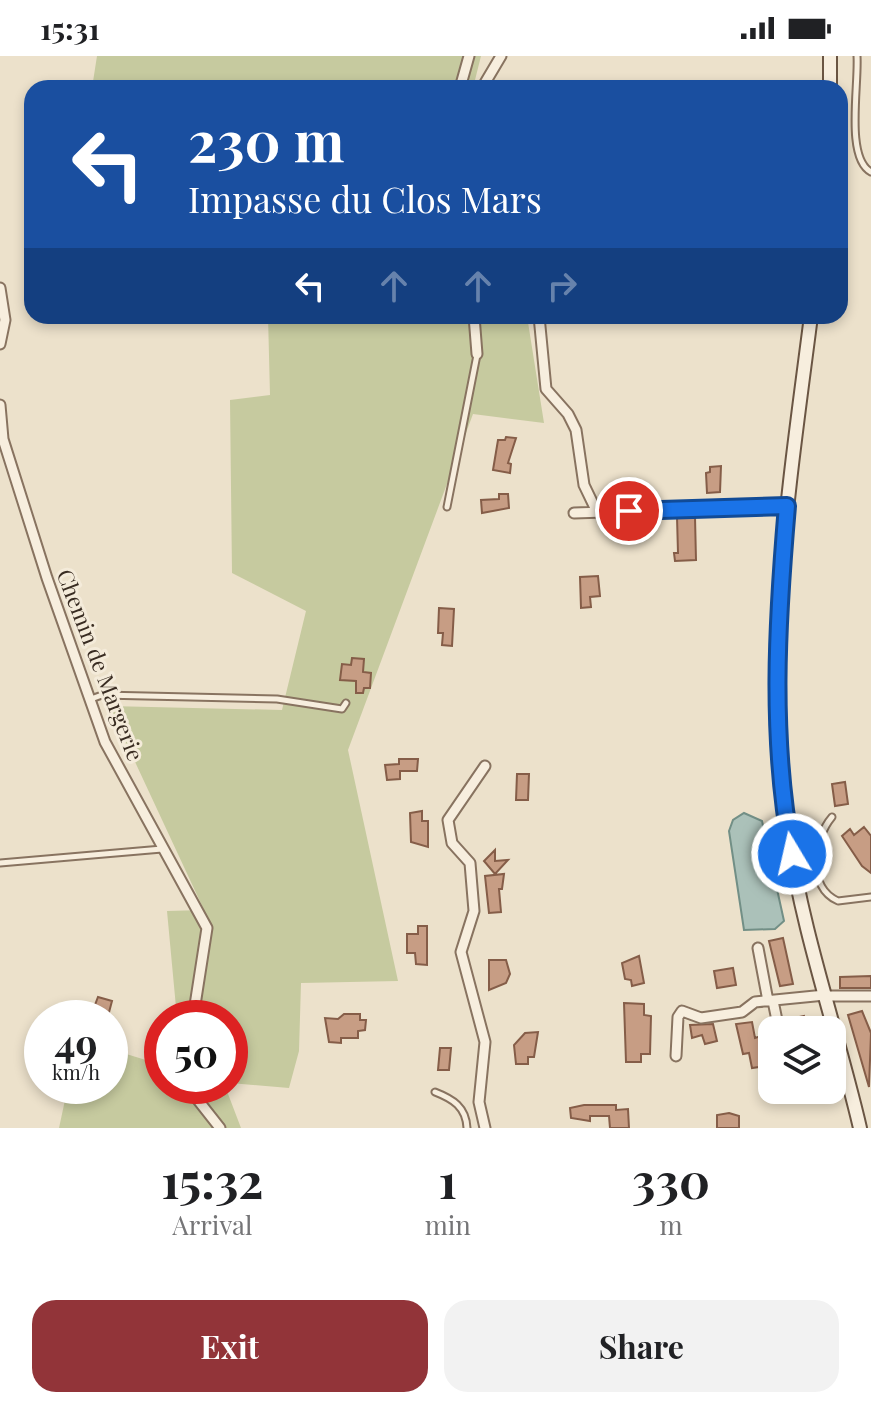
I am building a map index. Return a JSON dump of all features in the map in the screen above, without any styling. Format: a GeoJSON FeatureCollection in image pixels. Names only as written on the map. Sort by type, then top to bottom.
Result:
{"type":"FeatureCollection","features":[{"type":"Feature","properties":{"kind":"main road"},"geometry":{"type":"LineString","coordinates":[[830,56],[830,80]]}},
{"type":"Feature","properties":{"kind":"main road"},"geometry":{"type":"LineString","coordinates":[[810,324],[787,506],[778,614],[779,752],[790,847],[857,1128]]}},
{"type":"Feature","properties":{"kind":"street"},"geometry":{"type":"LineString","coordinates":[[462,80],[469,56]]}},
{"type":"Feature","properties":{"kind":"street"},"geometry":{"type":"LineString","coordinates":[[487,80],[501,56]]}},
{"type":"Feature","properties":{"kind":"street"},"geometry":{"type":"LineString","coordinates":[[0,288],[5,320],[0,344]]}},
{"type":"Feature","properties":{"kind":"street"},"geometry":{"type":"LineString","coordinates":[[475,324],[477,354]]}},
{"type":"Feature","properties":{"kind":"street"},"geometry":{"type":"LineString","coordinates":[[540,324],[546,389],[568,414],[576,430],[584,485],[597,512]]}},
{"type":"Feature","properties":{"kind":"street","name":"Chemin de Margerie"},"geometry":{"type":"LineString","coordinates":[[0,405],[3,439],[47,578],[105,742],[207,928],[196,1000]]}},
{"type":"Feature","properties":{"kind":"street"},"geometry":{"type":"LineString","coordinates":[[574,513],[787,506]]}},
{"type":"Feature","properties":{"kind":"street"},"geometry":{"type":"LineString","coordinates":[[485,766],[448,820],[452,843],[470,863],[474,911],[461,952],[485,1042],[479,1102],[485,1128]]}},
{"type":"Feature","properties":{"kind":"street"},"geometry":{"type":"LineString","coordinates":[[758,948],[775,1016]]}},
{"type":"Feature","properties":{"kind":"street"},"geometry":{"type":"LineString","coordinates":[[676,1056],[678,1017],[682,1011],[701,1018],[742,1012],[755,1002],[871,996]]}},
{"type":"Feature","properties":{"kind":"street"},"geometry":{"type":"LineString","coordinates":[[201,1104],[220,1128]]}},
{"type":"Feature","properties":{"kind":"lane"},"geometry":{"type":"LineString","coordinates":[[857,56],[856,150],[860,163],[871,172]]}},
{"type":"Feature","properties":{"kind":"lane"},"geometry":{"type":"LineString","coordinates":[[447,507],[477,354]]}},
{"type":"Feature","properties":{"kind":"lane"},"geometry":{"type":"LineString","coordinates":[[91,699],[102,695],[247,698],[342,709],[346,703]]}},
{"type":"Feature","properties":{"kind":"lane"},"geometry":{"type":"LineString","coordinates":[[832,817],[823,828],[816,849],[816,862],[824,889],[838,901],[871,897]]}},
{"type":"Feature","properties":{"kind":"lane"},"geometry":{"type":"LineString","coordinates":[[0,863],[162,849]]}},
{"type":"Feature","properties":{"kind":"lane"},"geometry":{"type":"LineString","coordinates":[[435,1092],[454,1099],[466,1116],[467,1128]]}},
{"type":"Feature","properties":{"kind":"green space"},"geometry":{"type":"Polygon","coordinates":[[[97,56],[481,56],[475,80],[93,80],[97,56]]]}},
{"type":"Feature","properties":{"kind":"green space"},"geometry":{"type":"Polygon","coordinates":[[[268,324],[528,324],[544,423],[473,414],[348,750],[398,981],[301,983],[299,1051],[289,1088],[248,1085],[248,1000],[175,1000],[167,911],[204,910],[109,706],[282,710],[306,611],[232,573],[230,400],[270,395],[268,324]]]}},
{"type":"Feature","properties":{"kind":"green space"},"geometry":{"type":"Polygon","coordinates":[[[128,1055],[144,1059],[144,1104],[232,1104],[241,1128],[59,1128],[64,1104],[128,1104],[128,1055]]]}},
{"type":"Feature","properties":{"kind":"water"},"geometry":{"type":"Polygon","coordinates":[[[744,813],[762,821],[784,921],[775,929],[744,930],[729,831],[733,820],[744,813]]]}},
{"type":"Feature","properties":{"kind":"building"},"geometry":{"type":"Polygon","coordinates":[[[506,437],[516,438],[508,463],[511,464],[510,473],[493,470],[498,440],[505,440],[506,437]]]}},
{"type":"Feature","properties":{"kind":"building"},"geometry":{"type":"Polygon","coordinates":[[[721,466],[720,492],[707,493],[706,473],[710,472],[710,467],[721,466]]]}},
{"type":"Feature","properties":{"kind":"building"},"geometry":{"type":"Polygon","coordinates":[[[499,494],[508,494],[509,508],[482,513],[481,500],[499,499],[499,494]]]}},
{"type":"Feature","properties":{"kind":"building"},"geometry":{"type":"Polygon","coordinates":[[[677,517],[695,517],[696,560],[675,561],[674,553],[678,553],[677,517]]]}},
{"type":"Feature","properties":{"kind":"building"},"geometry":{"type":"Polygon","coordinates":[[[598,576],[600,596],[590,597],[591,607],[581,608],[580,577],[598,576]]]}},
{"type":"Feature","properties":{"kind":"building"},"geometry":{"type":"Polygon","coordinates":[[[439,608],[454,609],[452,646],[442,645],[443,633],[438,633],[439,608]]]}},
{"type":"Feature","properties":{"kind":"building"},"geometry":{"type":"Polygon","coordinates":[[[352,658],[364,659],[363,672],[371,673],[370,688],[364,688],[363,693],[356,693],[356,681],[340,680],[342,664],[351,665],[352,658]]]}},
{"type":"Feature","properties":{"kind":"building"},"geometry":{"type":"Polygon","coordinates":[[[399,759],[418,759],[417,771],[400,771],[400,779],[387,780],[385,765],[399,764],[399,759]]]}},
{"type":"Feature","properties":{"kind":"building"},"geometry":{"type":"Polygon","coordinates":[[[517,774],[529,774],[528,800],[516,800],[517,774]]]}},
{"type":"Feature","properties":{"kind":"building"},"geometry":{"type":"Polygon","coordinates":[[[845,782],[848,804],[835,806],[832,784],[845,782]]]}},
{"type":"Feature","properties":{"kind":"building"},"geometry":{"type":"Polygon","coordinates":[[[422,811],[422,821],[428,821],[428,847],[411,842],[410,813],[422,811]]]}},
{"type":"Feature","properties":{"kind":"building"},"geometry":{"type":"Polygon","coordinates":[[[864,827],[871,836],[871,873],[862,866],[842,836],[850,829],[854,835],[864,827]]]}},
{"type":"Feature","properties":{"kind":"building"},"geometry":{"type":"Polygon","coordinates":[[[495,850],[495,861],[508,860],[495,874],[484,861],[495,850]]]}},
{"type":"Feature","properties":{"kind":"building"},"geometry":{"type":"Polygon","coordinates":[[[504,874],[502,889],[499,889],[501,912],[489,913],[485,876],[504,874]]]}},
{"type":"Feature","properties":{"kind":"building"},"geometry":{"type":"Polygon","coordinates":[[[418,926],[427,926],[427,965],[416,964],[415,953],[407,953],[407,934],[418,934],[418,926]]]}},
{"type":"Feature","properties":{"kind":"building"},"geometry":{"type":"Polygon","coordinates":[[[783,938],[793,984],[780,986],[769,941],[783,938]]]}},
{"type":"Feature","properties":{"kind":"building"},"geometry":{"type":"Polygon","coordinates":[[[639,956],[644,983],[632,986],[631,980],[625,979],[622,963],[639,956]]]}},
{"type":"Feature","properties":{"kind":"building"},"geometry":{"type":"Polygon","coordinates":[[[489,960],[506,960],[510,974],[506,983],[489,990],[489,960]]]}},
{"type":"Feature","properties":{"kind":"building"},"geometry":{"type":"Polygon","coordinates":[[[733,968],[736,985],[717,988],[714,971],[733,968]]]}},
{"type":"Feature","properties":{"kind":"building"},"geometry":{"type":"Polygon","coordinates":[[[871,976],[871,988],[840,988],[840,977],[871,976]]]}},
{"type":"Feature","properties":{"kind":"building"},"geometry":{"type":"Polygon","coordinates":[[[624,1003],[644,1004],[644,1015],[651,1016],[650,1054],[641,1054],[641,1062],[626,1062],[624,1003]]]}},
{"type":"Feature","properties":{"kind":"building"},"geometry":{"type":"Polygon","coordinates":[[[862,1011],[871,1033],[869,1087],[848,1015],[862,1011]]]}},
{"type":"Feature","properties":{"kind":"building"},"geometry":{"type":"Polygon","coordinates":[[[344,1014],[360,1014],[360,1020],[366,1020],[365,1030],[358,1031],[358,1038],[341,1038],[341,1043],[329,1042],[325,1018],[338,1019],[344,1014]]]}},
{"type":"Feature","properties":{"kind":"building"},"geometry":{"type":"Polygon","coordinates":[[[752,1022],[755,1038],[758,1037],[758,1067],[752,1068],[749,1053],[743,1054],[736,1024],[752,1022]]]}},
{"type":"Feature","properties":{"kind":"building"},"geometry":{"type":"Polygon","coordinates":[[[713,1024],[717,1041],[705,1044],[702,1035],[692,1038],[690,1025],[713,1024]]]}},
{"type":"Feature","properties":{"kind":"building"},"geometry":{"type":"Polygon","coordinates":[[[538,1032],[534,1057],[528,1057],[528,1064],[516,1064],[514,1045],[525,1033],[538,1032]]]}},
{"type":"Feature","properties":{"kind":"building"},"geometry":{"type":"Polygon","coordinates":[[[440,1048],[451,1048],[449,1070],[438,1070],[440,1048]]]}},
{"type":"Feature","properties":{"kind":"building"},"geometry":{"type":"Polygon","coordinates":[[[616,1105],[616,1110],[628,1109],[629,1128],[610,1128],[609,1116],[590,1116],[590,1121],[571,1118],[570,1108],[616,1105]]]}},
{"type":"Feature","properties":{"kind":"building"},"geometry":{"type":"Polygon","coordinates":[[[729,1113],[739,1116],[739,1128],[717,1128],[717,1115],[729,1113]]]}},
{"type":"Feature","properties":{"kind":"route"},"geometry":{"type":"LineString","coordinates":[[629,511],[787,506],[776,683],[783,795],[792,854]]}}]}
